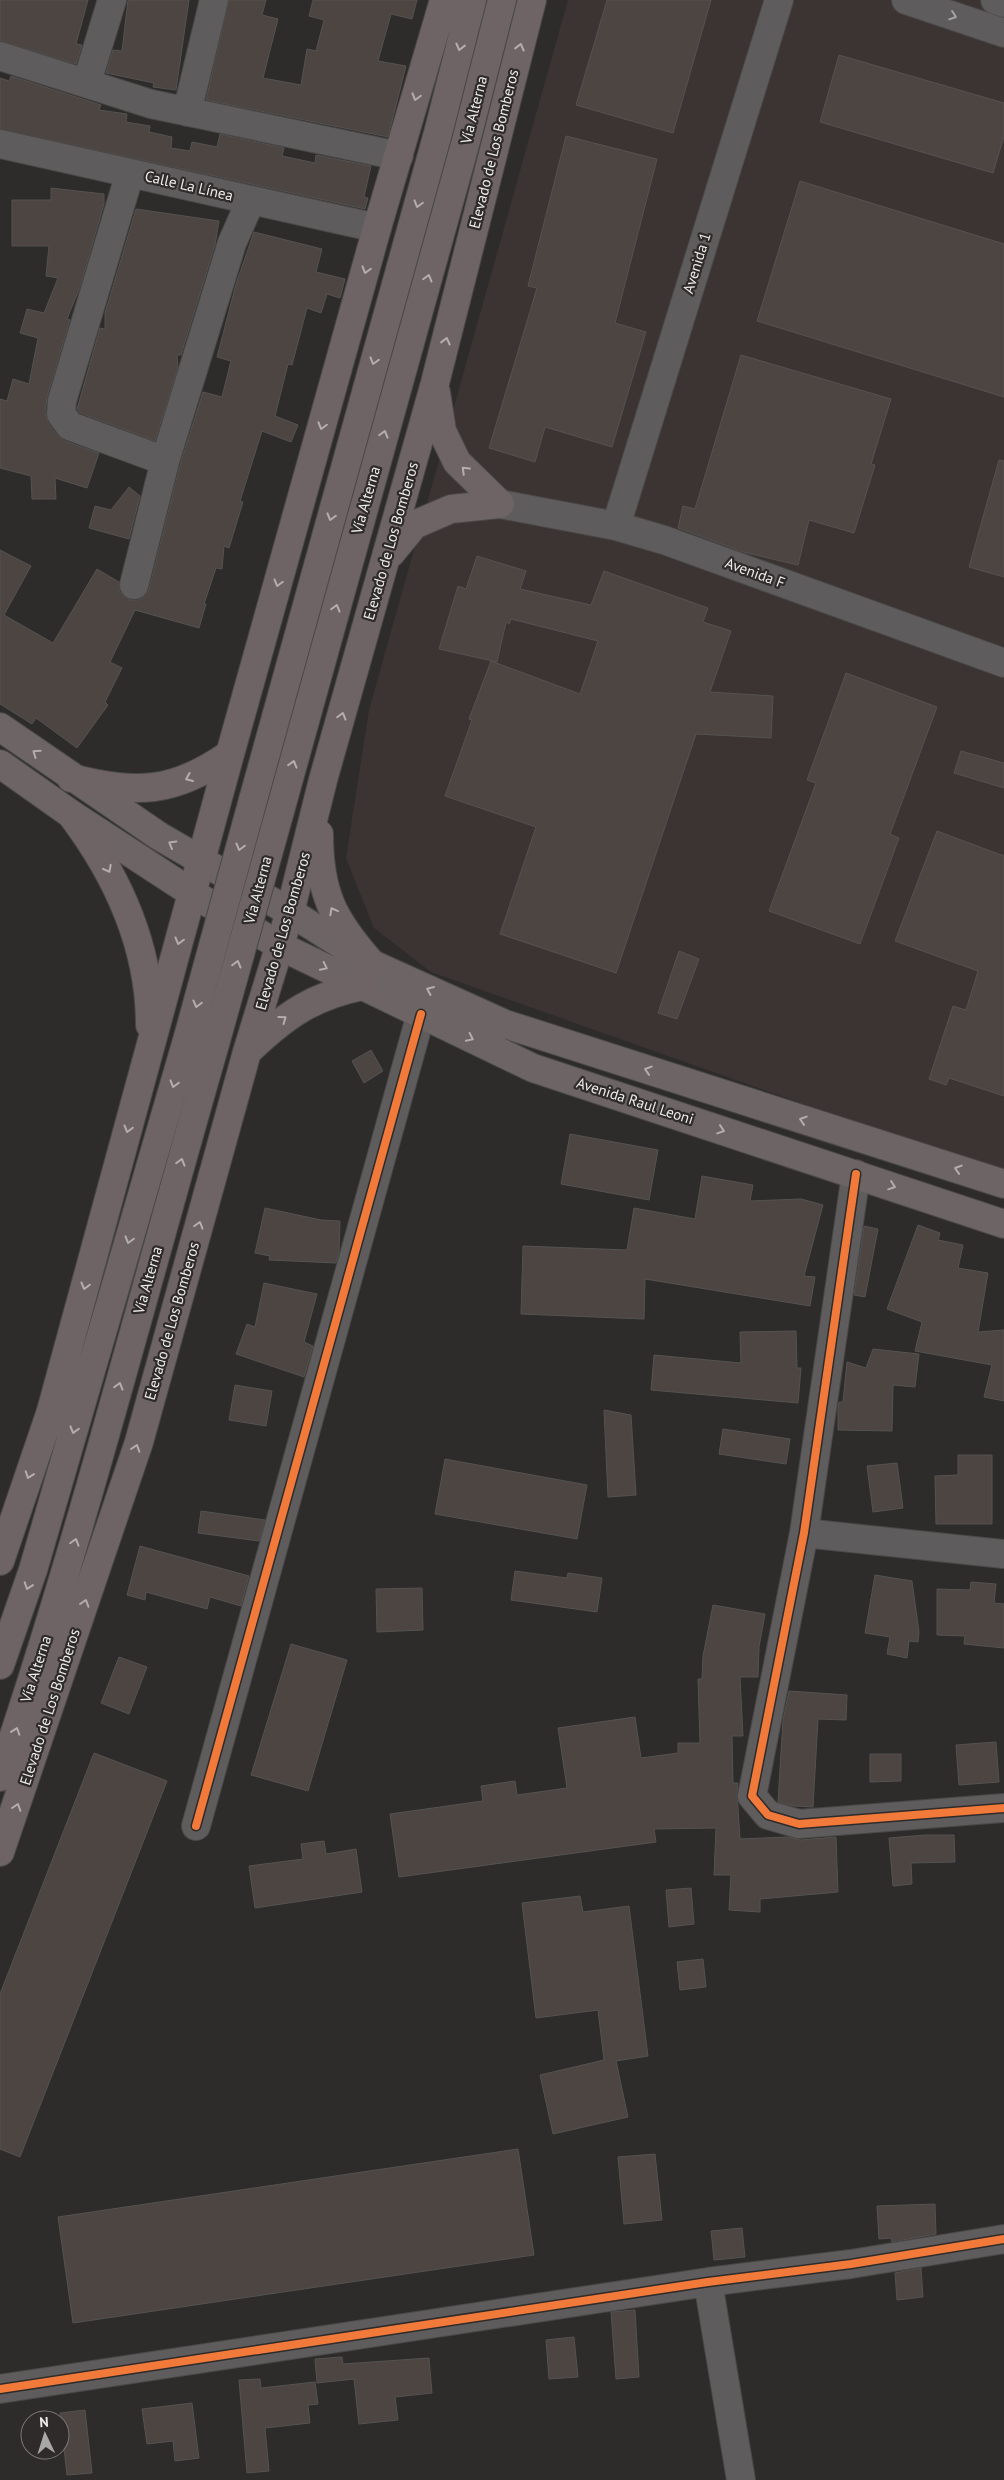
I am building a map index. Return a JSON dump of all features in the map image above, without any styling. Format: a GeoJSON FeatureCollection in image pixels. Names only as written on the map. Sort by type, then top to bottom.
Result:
{"type":"FeatureCollection","features":[{"type":"Feature","properties":{"kind":"highway"},"geometry":{"type":"LineString","coordinates":[[0,1561],[51,1411],[230,754],[377,228],[444,0]]}},
{"type":"Feature","properties":{"kind":"highway","name":"Vía Alterna"},"geometry":{"type":"LineString","coordinates":[[0,1665],[33,1570],[188,1037],[435,143],[472,0]]}},
{"type":"Feature","properties":{"kind":"highway","name":"Vía Alterna"},"geometry":{"type":"LineString","coordinates":[[0,1777],[33,1681],[74,1547],[466,141],[502,0]]}},
{"type":"Feature","properties":{"kind":"highway","name":"Elevado de Los Bomberos"},"geometry":{"type":"LineString","coordinates":[[0,1852],[10,1828],[139,1442],[247,1052],[290,912],[324,780],[435,383],[532,0]]}},
{"type":"Feature","properties":{"kind":"highway"},"geometry":{"type":"LineString","coordinates":[[435,383],[442,431],[458,462],[500,504]]}},
{"type":"Feature","properties":{"kind":"highway"},"geometry":{"type":"LineString","coordinates":[[387,558],[414,526],[451,510],[500,504]]}},
{"type":"Feature","properties":{"kind":"highway"},"geometry":{"type":"LineString","coordinates":[[71,778],[106,787],[132,789],[159,787],[184,780],[209,769],[230,754]]}},
{"type":"Feature","properties":{"kind":"highway"},"geometry":{"type":"LineString","coordinates":[[247,1052],[275,1025],[294,1011],[367,975],[328,900],[319,862],[319,822],[324,780]]}},
{"type":"Feature","properties":{"kind":"highway"},"geometry":{"type":"LineString","coordinates":[[71,814],[115,882],[133,928],[144,967],[148,994],[150,1048]]}},
{"type":"Feature","properties":{"kind":"main road","name":"Avenida Raul Leoni"},"geometry":{"type":"LineString","coordinates":[[0,728],[159,836],[290,912],[367,975],[421,1014],[533,1068],[1004,1224]]}},
{"type":"Feature","properties":{"kind":"main road","name":"Avenida Raul Leoni"},"geometry":{"type":"LineString","coordinates":[[0,764],[71,814],[192,894],[280,946],[505,1024],[1004,1184]]}},
{"type":"Feature","properties":{"kind":"street"},"geometry":{"type":"LineString","coordinates":[[87,82],[112,0]]}},
{"type":"Feature","properties":{"kind":"street"},"geometry":{"type":"LineString","coordinates":[[187,112],[214,0]]}},
{"type":"Feature","properties":{"kind":"street","name":"Avenida 1"},"geometry":{"type":"LineString","coordinates":[[616,526],[779,0]]}},
{"type":"Feature","properties":{"kind":"street"},"geometry":{"type":"LineString","coordinates":[[906,0],[1004,33]]}},
{"type":"Feature","properties":{"kind":"street"},"geometry":{"type":"LineString","coordinates":[[995,0],[1004,3]]}},
{"type":"Feature","properties":{"kind":"street"},"geometry":{"type":"LineString","coordinates":[[0,56],[87,82],[151,104],[399,156]]}},
{"type":"Feature","properties":{"kind":"street","name":"Calle La Línea"},"geometry":{"type":"LineString","coordinates":[[0,144],[377,228]]}},
{"type":"Feature","properties":{"kind":"street"},"geometry":{"type":"LineString","coordinates":[[130,173],[62,400],[60,414],[70,426],[165,461]]}},
{"type":"Feature","properties":{"kind":"street"},"geometry":{"type":"LineString","coordinates":[[134,585],[165,461],[232,243],[252,200]]}},
{"type":"Feature","properties":{"kind":"street","name":"Avenida F"},"geometry":{"type":"LineString","coordinates":[[500,504],[616,526],[664,540],[1004,663]]}},
{"type":"Feature","properties":{"kind":"street"},"geometry":{"type":"LineString","coordinates":[[196,1826],[421,1014]]}},
{"type":"Feature","properties":{"kind":"street"},"geometry":{"type":"LineString","coordinates":[[856,1174],[804,1533],[752,1796],[768,1815],[799,1824],[1004,1808]]}},
{"type":"Feature","properties":{"kind":"street"},"geometry":{"type":"LineString","coordinates":[[804,1533],[1004,1554]]}},
{"type":"Feature","properties":{"kind":"street"},"geometry":{"type":"LineString","coordinates":[[0,2389],[708,2282],[851,2264],[1004,2239]]}},
{"type":"Feature","properties":{"kind":"street"},"geometry":{"type":"LineString","coordinates":[[708,2282],[741,2480]]}},
{"type":"Feature","properties":{"kind":"shaded area"},"geometry":{"type":"Polygon","coordinates":[[[568,0],[1004,0],[1004,1175],[431,972],[374,928],[346,858],[369,710],[568,0]]]}},
{"type":"Feature","properties":{"kind":"building"},"geometry":{"type":"Polygon","coordinates":[[[0,0],[88,0],[76,44],[82,45],[76,64],[0,41],[0,0]]]}},
{"type":"Feature","properties":{"kind":"building"},"geometry":{"type":"Polygon","coordinates":[[[128,0],[189,0],[176,90],[153,87],[154,83],[106,73],[113,50],[122,51],[128,0]]]}},
{"type":"Feature","properties":{"kind":"building"},"geometry":{"type":"Polygon","coordinates":[[[229,0],[266,0],[262,15],[278,19],[263,78],[301,85],[307,49],[316,51],[324,20],[309,16],[313,0],[417,0],[412,19],[391,14],[378,61],[406,66],[388,137],[206,100],[229,0]]]}},
{"type":"Feature","properties":{"kind":"building"},"geometry":{"type":"Polygon","coordinates":[[[607,0],[711,0],[673,133],[576,105],[607,0]]]}},
{"type":"Feature","properties":{"kind":"building"},"geometry":{"type":"Polygon","coordinates":[[[839,55],[1004,103],[1004,136],[993,173],[820,122],[839,55]]]}},
{"type":"Feature","properties":{"kind":"building"},"geometry":{"type":"Polygon","coordinates":[[[11,76],[101,105],[99,110],[127,114],[126,122],[150,126],[149,132],[172,137],[171,148],[190,151],[192,142],[217,147],[220,134],[284,148],[282,156],[315,163],[316,155],[371,166],[364,197],[368,198],[365,209],[0,129],[0,78],[9,81],[11,76]]]}},
{"type":"Feature","properties":{"kind":"building"},"geometry":{"type":"Polygon","coordinates":[[[566,136],[657,159],[615,323],[646,332],[612,447],[545,427],[535,462],[489,448],[537,288],[528,286],[566,136]]]}},
{"type":"Feature","properties":{"kind":"building"},"geometry":{"type":"Polygon","coordinates":[[[800,181],[1004,244],[1004,397],[757,321],[800,181]]]}},
{"type":"Feature","properties":{"kind":"building"},"geometry":{"type":"Polygon","coordinates":[[[51,188],[104,194],[104,204],[80,287],[67,319],[70,320],[47,397],[45,413],[48,423],[58,436],[65,441],[99,453],[87,488],[55,478],[56,499],[32,499],[31,476],[0,468],[0,399],[7,401],[13,379],[29,384],[38,338],[20,333],[27,309],[44,313],[58,278],[46,276],[49,246],[12,246],[12,200],[51,200],[51,188]]]}},
{"type":"Feature","properties":{"kind":"building"},"geometry":{"type":"Polygon","coordinates":[[[136,209],[219,221],[215,245],[181,355],[177,355],[178,367],[155,441],[80,413],[77,409],[100,328],[105,329],[105,313],[136,209]]]}},
{"type":"Feature","properties":{"kind":"building"},"geometry":{"type":"Polygon","coordinates":[[[254,232],[322,249],[316,272],[345,279],[340,298],[327,294],[321,313],[307,308],[292,365],[288,364],[275,416],[298,425],[291,442],[262,431],[240,501],[243,502],[229,548],[224,546],[222,569],[216,568],[204,604],[206,604],[199,628],[135,610],[110,662],[122,668],[105,702],[108,705],[77,748],[36,718],[32,724],[0,704],[0,550],[31,566],[4,615],[53,643],[97,569],[119,582],[119,590],[123,596],[130,600],[138,600],[146,595],[180,465],[203,392],[222,397],[231,361],[217,357],[236,284],[254,232]]]}},
{"type":"Feature","properties":{"kind":"building"},"geometry":{"type":"Polygon","coordinates":[[[741,355],[891,399],[871,464],[875,465],[854,533],[809,520],[798,565],[743,552],[678,528],[683,506],[695,509],[741,355]]]}},
{"type":"Feature","properties":{"kind":"building"},"geometry":{"type":"Polygon","coordinates":[[[999,460],[1004,461],[1004,577],[969,567],[999,460]]]}},
{"type":"Feature","properties":{"kind":"building"},"geometry":{"type":"Polygon","coordinates":[[[129,487],[140,496],[129,539],[89,528],[95,506],[111,510],[129,487]]]}},
{"type":"Feature","properties":{"kind":"building"},"geometry":{"type":"Polygon","coordinates":[[[477,556],[526,571],[520,589],[591,605],[604,571],[708,608],[703,622],[731,631],[710,692],[773,696],[771,738],[696,734],[616,973],[500,934],[536,827],[445,796],[472,720],[469,719],[491,661],[580,694],[598,641],[511,619],[509,624],[506,622],[497,662],[439,649],[458,586],[466,589],[477,556]]]}},
{"type":"Feature","properties":{"kind":"building"},"geometry":{"type":"Polygon","coordinates":[[[846,673],[937,707],[890,834],[899,838],[860,944],[769,911],[816,783],[807,780],[846,673]]]}},
{"type":"Feature","properties":{"kind":"building"},"geometry":{"type":"Polygon","coordinates":[[[961,751],[1004,763],[1004,788],[954,773],[961,751]]]}},
{"type":"Feature","properties":{"kind":"building"},"geometry":{"type":"Polygon","coordinates":[[[937,831],[1004,856],[1004,1096],[949,1078],[946,1085],[929,1079],[953,1006],[966,1010],[978,971],[895,941],[937,831]]]}},
{"type":"Feature","properties":{"kind":"building"},"geometry":{"type":"Polygon","coordinates":[[[679,951],[699,959],[677,1019],[658,1013],[679,951]]]}},
{"type":"Feature","properties":{"kind":"building"},"geometry":{"type":"Polygon","coordinates":[[[371,1050],[383,1071],[364,1083],[352,1061],[371,1050]]]}},
{"type":"Feature","properties":{"kind":"building"},"geometry":{"type":"Polygon","coordinates":[[[570,1134],[658,1150],[649,1200],[561,1184],[570,1134]]]}},
{"type":"Feature","properties":{"kind":"building"},"geometry":{"type":"Polygon","coordinates":[[[702,1176],[753,1185],[750,1201],[801,1199],[823,1205],[804,1276],[815,1277],[810,1306],[645,1279],[644,1319],[521,1314],[523,1246],[627,1250],[634,1208],[695,1219],[702,1176]]]}},
{"type":"Feature","properties":{"kind":"building"},"geometry":{"type":"Polygon","coordinates":[[[265,1208],[321,1220],[340,1221],[339,1252],[336,1263],[269,1260],[270,1256],[255,1253],[265,1208]]]}},
{"type":"Feature","properties":{"kind":"building"},"geometry":{"type":"Polygon","coordinates":[[[918,1225],[940,1233],[938,1240],[963,1245],[958,1268],[988,1273],[978,1332],[1004,1330],[1004,1401],[984,1397],[992,1365],[915,1351],[922,1322],[887,1309],[918,1225]]]}},
{"type":"Feature","properties":{"kind":"building"},"geometry":{"type":"Polygon","coordinates":[[[864,1226],[878,1229],[865,1297],[854,1295],[864,1226]]]}},
{"type":"Feature","properties":{"kind":"building"},"geometry":{"type":"Polygon","coordinates":[[[264,1283],[317,1294],[304,1342],[313,1346],[304,1377],[236,1354],[247,1324],[255,1327],[264,1283]]]}},
{"type":"Feature","properties":{"kind":"building"},"geometry":{"type":"Polygon","coordinates":[[[796,1331],[797,1368],[801,1368],[798,1403],[651,1390],[654,1355],[741,1363],[740,1332],[796,1331]]]}},
{"type":"Feature","properties":{"kind":"building"},"geometry":{"type":"Polygon","coordinates":[[[873,1349],[919,1354],[915,1387],[893,1385],[892,1431],[838,1430],[838,1407],[839,1402],[843,1402],[847,1362],[866,1368],[873,1349]]]}},
{"type":"Feature","properties":{"kind":"building"},"geometry":{"type":"Polygon","coordinates":[[[235,1385],[272,1391],[266,1426],[229,1420],[235,1385]]]}},
{"type":"Feature","properties":{"kind":"building"},"geometry":{"type":"Polygon","coordinates":[[[604,1410],[631,1415],[636,1495],[608,1497],[604,1410]]]}},
{"type":"Feature","properties":{"kind":"building"},"geometry":{"type":"Polygon","coordinates":[[[723,1429],[790,1439],[786,1464],[719,1454],[723,1429]]]}},
{"type":"Feature","properties":{"kind":"building"},"geometry":{"type":"Polygon","coordinates":[[[958,1455],[992,1455],[992,1524],[936,1524],[935,1476],[958,1475],[958,1455]]]}},
{"type":"Feature","properties":{"kind":"building"},"geometry":{"type":"Polygon","coordinates":[[[445,1459],[587,1485],[577,1539],[435,1514],[445,1459]]]}},
{"type":"Feature","properties":{"kind":"building"},"geometry":{"type":"Polygon","coordinates":[[[897,1463],[903,1508],[873,1512],[867,1466],[897,1463]]]}},
{"type":"Feature","properties":{"kind":"building"},"geometry":{"type":"Polygon","coordinates":[[[201,1511],[265,1520],[259,1541],[198,1533],[201,1511]]]}},
{"type":"Feature","properties":{"kind":"building"},"geometry":{"type":"Polygon","coordinates":[[[140,1546],[249,1576],[241,1606],[210,1597],[207,1609],[146,1592],[145,1600],[127,1595],[140,1546]]]}},
{"type":"Feature","properties":{"kind":"building"},"geometry":{"type":"Polygon","coordinates":[[[515,1571],[567,1578],[568,1573],[602,1578],[597,1612],[511,1600],[515,1571]]]}},
{"type":"Feature","properties":{"kind":"building"},"geometry":{"type":"Polygon","coordinates":[[[875,1575],[912,1581],[919,1632],[918,1642],[909,1641],[907,1658],[887,1654],[890,1637],[865,1633],[875,1575]]]}},
{"type":"Feature","properties":{"kind":"building"},"geometry":{"type":"Polygon","coordinates":[[[971,1582],[996,1584],[994,1603],[1004,1604],[1004,1648],[964,1644],[965,1636],[937,1635],[937,1589],[970,1590],[971,1582]]]}},
{"type":"Feature","properties":{"kind":"building"},"geometry":{"type":"Polygon","coordinates":[[[422,1588],[423,1630],[377,1632],[376,1589],[422,1588]]]}},
{"type":"Feature","properties":{"kind":"building"},"geometry":{"type":"Polygon","coordinates":[[[713,1605],[765,1614],[759,1647],[758,1677],[740,1677],[743,1736],[732,1736],[733,1783],[738,1783],[740,1839],[788,1837],[800,1840],[836,1837],[838,1892],[760,1899],[760,1912],[729,1910],[731,1875],[714,1875],[716,1828],[654,1829],[656,1842],[399,1877],[390,1814],[483,1801],[481,1786],[515,1781],[517,1795],[567,1788],[558,1728],[635,1717],[641,1758],[678,1753],[678,1743],[700,1743],[698,1679],[702,1679],[703,1656],[713,1605]]]}},
{"type":"Feature","properties":{"kind":"building"},"geometry":{"type":"Polygon","coordinates":[[[291,1644],[347,1660],[308,1791],[251,1775],[291,1644]]]}},
{"type":"Feature","properties":{"kind":"building"},"geometry":{"type":"Polygon","coordinates":[[[119,1657],[147,1667],[129,1714],[101,1703],[119,1657]]]}},
{"type":"Feature","properties":{"kind":"building"},"geometry":{"type":"Polygon","coordinates":[[[789,1691],[847,1695],[846,1720],[818,1719],[813,1807],[794,1806],[778,1802],[783,1720],[789,1691]]]}},
{"type":"Feature","properties":{"kind":"building"},"geometry":{"type":"Polygon","coordinates":[[[996,1742],[999,1782],[959,1785],[956,1745],[996,1742]]]}},
{"type":"Feature","properties":{"kind":"building"},"geometry":{"type":"Polygon","coordinates":[[[94,1753],[167,1781],[20,2157],[0,2149],[0,1994],[94,1753]]]}},
{"type":"Feature","properties":{"kind":"building"},"geometry":{"type":"Polygon","coordinates":[[[870,1754],[901,1754],[901,1781],[870,1782],[870,1754]]]}},
{"type":"Feature","properties":{"kind":"building"},"geometry":{"type":"Polygon","coordinates":[[[954,1835],[955,1862],[911,1863],[912,1884],[893,1886],[889,1838],[954,1835]]]}},
{"type":"Feature","properties":{"kind":"building"},"geometry":{"type":"Polygon","coordinates":[[[324,1841],[326,1854],[356,1849],[362,1892],[255,1908],[249,1866],[303,1859],[301,1844],[324,1841]]]}},
{"type":"Feature","properties":{"kind":"building"},"geometry":{"type":"Polygon","coordinates":[[[691,1888],[694,1924],[669,1927],[666,1890],[691,1888]]]}},
{"type":"Feature","properties":{"kind":"building"},"geometry":{"type":"Polygon","coordinates":[[[580,1896],[583,1912],[629,1906],[648,2056],[616,2061],[628,2117],[553,2134],[540,2075],[604,2060],[598,2010],[536,2018],[522,1903],[580,1896]]]}},
{"type":"Feature","properties":{"kind":"building"},"geometry":{"type":"Polygon","coordinates":[[[703,1959],[706,1987],[680,1990],[677,1962],[703,1959]]]}},
{"type":"Feature","properties":{"kind":"building"},"geometry":{"type":"Polygon","coordinates":[[[518,2149],[534,2255],[73,2323],[58,2217],[518,2149]]]}},
{"type":"Feature","properties":{"kind":"building"},"geometry":{"type":"Polygon","coordinates":[[[655,2154],[662,2220],[624,2224],[618,2157],[655,2154]]]}},
{"type":"Feature","properties":{"kind":"building"},"geometry":{"type":"Polygon","coordinates":[[[935,2204],[936,2234],[892,2242],[891,2238],[879,2239],[877,2206],[935,2204]]]}},
{"type":"Feature","properties":{"kind":"building"},"geometry":{"type":"Polygon","coordinates":[[[742,2228],[745,2257],[714,2260],[711,2231],[742,2228]]]}},
{"type":"Feature","properties":{"kind":"building"},"geometry":{"type":"Polygon","coordinates":[[[921,2268],[923,2297],[897,2300],[895,2273],[921,2268]]]}},
{"type":"Feature","properties":{"kind":"building"},"geometry":{"type":"Polygon","coordinates":[[[635,2310],[639,2377],[616,2379],[611,2312],[635,2310]]]}},
{"type":"Feature","properties":{"kind":"building"},"geometry":{"type":"Polygon","coordinates":[[[574,2337],[578,2377],[549,2379],[546,2340],[574,2337]]]}},
{"type":"Feature","properties":{"kind":"building"},"geometry":{"type":"Polygon","coordinates":[[[342,2357],[343,2364],[429,2358],[432,2393],[395,2397],[398,2420],[359,2424],[354,2379],[317,2383],[315,2359],[342,2357]]]}},
{"type":"Feature","properties":{"kind":"building"},"geometry":{"type":"Polygon","coordinates":[[[260,2379],[261,2388],[315,2382],[318,2404],[308,2405],[310,2423],[265,2428],[269,2471],[247,2473],[239,2380],[260,2379]]]}},
{"type":"Feature","properties":{"kind":"building"},"geometry":{"type":"Polygon","coordinates":[[[192,2403],[199,2458],[175,2461],[173,2441],[147,2444],[142,2409],[192,2403]]]}},
{"type":"Feature","properties":{"kind":"building"},"geometry":{"type":"Polygon","coordinates":[[[85,2410],[92,2473],[67,2475],[65,2460],[70,2460],[70,2412],[85,2410]]]}},
{"type":"Feature","properties":{"kind":"cycle path"},"geometry":{"type":"LineString","coordinates":[[196,1826],[421,1014]]}},
{"type":"Feature","properties":{"kind":"cycle path"},"geometry":{"type":"LineString","coordinates":[[856,1174],[804,1533],[752,1796],[768,1815],[799,1824],[1004,1808]]}},
{"type":"Feature","properties":{"kind":"cycle path"},"geometry":{"type":"LineString","coordinates":[[0,2389],[708,2282],[851,2264],[1004,2239]]}}]}
